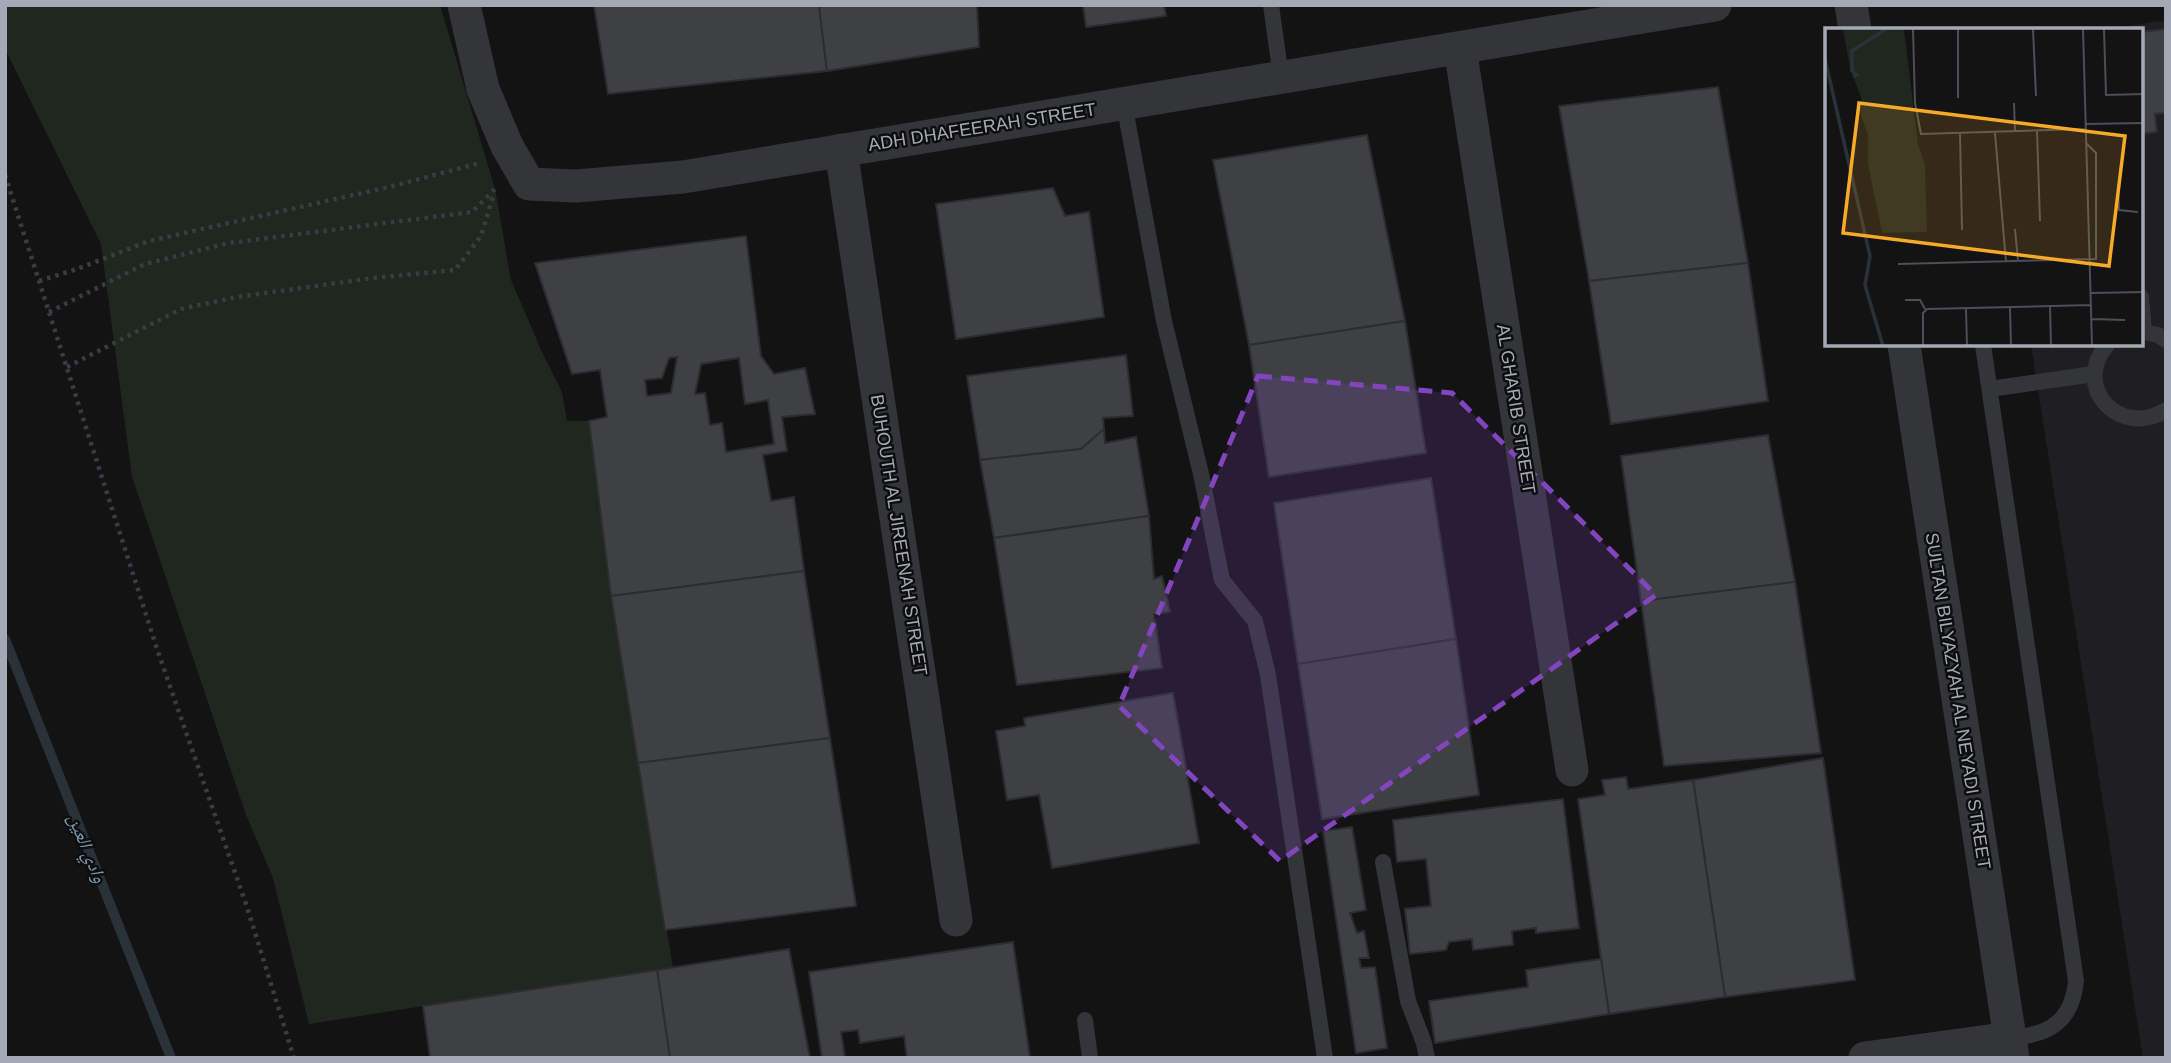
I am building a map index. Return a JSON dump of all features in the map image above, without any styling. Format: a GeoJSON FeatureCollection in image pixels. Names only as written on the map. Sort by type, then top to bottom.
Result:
{"type":"FeatureCollection","features":[{"type":"Feature","properties":{"kind":"street"},"geometry":{"type":"LineString","coordinates":[[464,5],[484,89],[507,146]]}},
{"type":"Feature","properties":{"kind":"street","name":"ADH DHAFEERAH STREET"},"geometry":{"type":"LineString","coordinates":[[507,146],[529,184],[576,186],[683,177],[1715,5]]}},
{"type":"Feature","properties":{"kind":"street"},"geometry":{"type":"LineString","coordinates":[[1851,5],[1855,28]]}},
{"type":"Feature","properties":{"kind":"street","name":"AL GHARIB STREET"},"geometry":{"type":"LineString","coordinates":[[1460,48],[1572,769]]}},
{"type":"Feature","properties":{"kind":"street","name":"BUHOUTH AL JIREENAH STREET"},"geometry":{"type":"LineString","coordinates":[[841,150],[956,920]]}},
{"type":"Feature","properties":{"kind":"street","name":"SULTAN BILYAZYAH AL NEYADI STREET"},"geometry":{"type":"LineString","coordinates":[[1904,346],[2012,1048]]}},
{"type":"Feature","properties":{"kind":"street"},"geometry":{"type":"LineString","coordinates":[[1865,1058],[2012,1048]]}},
{"type":"Feature","properties":{"kind":"lane"},"geometry":{"type":"LineString","coordinates":[[1271,5],[1282,77]]}},
{"type":"Feature","properties":{"kind":"lane"},"geometry":{"type":"LineString","coordinates":[[1124,103],[1164,321],[1222,580],[1255,621],[1268,675],[1325,1058]]}},
{"type":"Feature","properties":{"kind":"lane"},"geometry":{"type":"LineString","coordinates":[[2143,331],[2166,340]]}},
{"type":"Feature","properties":{"kind":"lane"},"geometry":{"type":"LineString","coordinates":[[1983,346],[2076,981],[2070,1008],[2062,1019],[2012,1048]]}},
{"type":"Feature","properties":{"kind":"lane"},"geometry":{"type":"LineString","coordinates":[[2106,346],[2097,359],[2094,374],[2096,388],[2103,402],[2114,412],[2127,418],[2142,419],[2165,413]]}},
{"type":"Feature","properties":{"kind":"lane"},"geometry":{"type":"LineString","coordinates":[[1990,390],[2094,374]]}},
{"type":"Feature","properties":{"kind":"lane"},"geometry":{"type":"LineString","coordinates":[[1383,862],[1408,1001],[1427,1058]]}},
{"type":"Feature","properties":{"kind":"lane"},"geometry":{"type":"LineString","coordinates":[[1085,1020],[1090,1058]]}},
{"type":"Feature","properties":{"kind":"path"},"geometry":{"type":"LineString","coordinates":[[39,281],[149,241],[389,187],[487,161],[507,146]]}},
{"type":"Feature","properties":{"kind":"path"},"geometry":{"type":"LineString","coordinates":[[5,175],[158,652],[247,907],[294,1058]]}},
{"type":"Feature","properties":{"kind":"path"},"geometry":{"type":"LineString","coordinates":[[50,312],[145,264],[229,243],[472,212],[495,189],[481,236],[456,270],[373,278],[237,297],[181,309],[67,367]]}},
{"type":"Feature","properties":{"kind":"highlighted area"},"geometry":{"type":"Polygon","coordinates":[[[1258,376],[1452,393],[1656,595],[1280,861],[1119,706],[1258,376]]]}},
{"type":"Feature","properties":{"kind":"shaded area"},"geometry":{"type":"Polygon","coordinates":[[[7,5],[440,5],[495,189],[511,280],[562,392],[567,421],[589,421],[611,596],[673,967],[309,1024],[273,878],[246,815],[132,477],[101,244],[7,53],[7,5]]]}},
{"type":"Feature","properties":{"kind":"shaded area"},"geometry":{"type":"Polygon","coordinates":[[[2166,20],[2166,1058],[2143,1058],[2031,346],[2143,346],[2143,28],[2115,28],[2166,20]]]}},
{"type":"Feature","properties":{"kind":"building"},"geometry":{"type":"Polygon","coordinates":[[[594,5],[819,5],[827,71],[608,94],[594,5]]]}},
{"type":"Feature","properties":{"kind":"building"},"geometry":{"type":"Polygon","coordinates":[[[819,5],[977,5],[979,47],[827,71],[819,5]]]}},
{"type":"Feature","properties":{"kind":"building"},"geometry":{"type":"Polygon","coordinates":[[[1083,5],[1164,5],[1166,16],[1086,27],[1083,5]]]}},
{"type":"Feature","properties":{"kind":"building"},"geometry":{"type":"Polygon","coordinates":[[[2166,29],[2166,113],[2155,114],[2157,132],[2143,134],[2143,32],[2166,29]]]}},
{"type":"Feature","properties":{"kind":"building"},"geometry":{"type":"Polygon","coordinates":[[[1718,87],[1748,263],[1589,281],[1559,106],[1718,87]]]}},
{"type":"Feature","properties":{"kind":"building"},"geometry":{"type":"Polygon","coordinates":[[[1367,135],[1405,321],[1249,345],[1213,160],[1367,135]]]}},
{"type":"Feature","properties":{"kind":"building"},"geometry":{"type":"Polygon","coordinates":[[[1053,188],[1065,216],[1089,212],[1104,317],[956,339],[936,204],[1053,188]]]}},
{"type":"Feature","properties":{"kind":"building"},"geometry":{"type":"Polygon","coordinates":[[[746,236],[761,356],[774,374],[805,368],[815,414],[782,417],[787,451],[763,455],[771,501],[794,497],[804,571],[611,596],[589,421],[607,417],[600,370],[572,374],[535,263],[746,236]],[[677,357],[669,358],[662,378],[645,380],[647,396],[671,393],[677,357]],[[739,358],[701,364],[695,394],[705,393],[710,425],[722,423],[726,452],[774,444],[768,400],[745,404],[739,358]]]}},
{"type":"Feature","properties":{"kind":"building"},"geometry":{"type":"Polygon","coordinates":[[[1748,263],[1768,401],[1611,424],[1589,281],[1748,263]]]}},
{"type":"Feature","properties":{"kind":"building"},"geometry":{"type":"Polygon","coordinates":[[[1405,321],[1426,453],[1269,477],[1249,345],[1405,321]]]}},
{"type":"Feature","properties":{"kind":"building"},"geometry":{"type":"Polygon","coordinates":[[[1126,355],[1133,416],[1103,418],[1104,429],[1081,449],[980,460],[967,376],[1126,355]]]}},
{"type":"Feature","properties":{"kind":"building"},"geometry":{"type":"Polygon","coordinates":[[[1104,429],[1105,443],[1136,437],[1149,516],[994,538],[980,460],[1081,449],[1104,429]]]}},
{"type":"Feature","properties":{"kind":"building"},"geometry":{"type":"Polygon","coordinates":[[[1768,435],[1795,582],[1641,601],[1621,456],[1768,435]]]}},
{"type":"Feature","properties":{"kind":"building"},"geometry":{"type":"Polygon","coordinates":[[[1431,478],[1456,639],[1298,664],[1274,503],[1431,478]]]}},
{"type":"Feature","properties":{"kind":"building"},"geometry":{"type":"Polygon","coordinates":[[[1149,516],[1154,579],[1162,576],[1170,612],[1154,614],[1162,668],[1017,685],[994,538],[1149,516]]]}},
{"type":"Feature","properties":{"kind":"building"},"geometry":{"type":"Polygon","coordinates":[[[804,571],[830,738],[638,763],[611,596],[804,571]]]}},
{"type":"Feature","properties":{"kind":"building"},"geometry":{"type":"Polygon","coordinates":[[[1795,582],[1821,753],[1664,766],[1641,601],[1795,582]]]}},
{"type":"Feature","properties":{"kind":"building"},"geometry":{"type":"Polygon","coordinates":[[[1456,639],[1479,795],[1322,819],[1298,664],[1456,639]]]}},
{"type":"Feature","properties":{"kind":"building"},"geometry":{"type":"Polygon","coordinates":[[[1173,693],[1199,843],[1052,868],[1039,795],[1007,800],[996,731],[1025,726],[1024,718],[1173,693]]]}},
{"type":"Feature","properties":{"kind":"building"},"geometry":{"type":"Polygon","coordinates":[[[830,738],[856,906],[665,930],[638,763],[830,738]]]}},
{"type":"Feature","properties":{"kind":"building"},"geometry":{"type":"Polygon","coordinates":[[[1823,758],[1855,980],[1725,997],[1693,780],[1823,758]]]}},
{"type":"Feature","properties":{"kind":"building"},"geometry":{"type":"Polygon","coordinates":[[[1626,777],[1628,789],[1693,780],[1725,997],[1609,1014],[1578,799],[1605,795],[1602,780],[1626,777]]]}},
{"type":"Feature","properties":{"kind":"building"},"geometry":{"type":"Polygon","coordinates":[[[1563,799],[1579,928],[1536,933],[1536,928],[1512,931],[1513,945],[1473,950],[1472,939],[1449,942],[1446,950],[1410,954],[1405,909],[1431,906],[1426,859],[1397,862],[1393,820],[1563,799]]]}},
{"type":"Feature","properties":{"kind":"building"},"geometry":{"type":"Polygon","coordinates":[[[1352,827],[1366,910],[1350,913],[1357,933],[1364,931],[1369,958],[1359,958],[1361,968],[1375,967],[1387,1048],[1356,1053],[1323,831],[1352,827]]]}},
{"type":"Feature","properties":{"kind":"building"},"geometry":{"type":"Polygon","coordinates":[[[1013,942],[1030,1058],[907,1058],[904,1036],[860,1043],[858,1030],[841,1032],[845,1058],[822,1058],[809,972],[1013,942]]]}},
{"type":"Feature","properties":{"kind":"building"},"geometry":{"type":"Polygon","coordinates":[[[789,949],[810,1058],[670,1058],[657,970],[789,949]]]}},
{"type":"Feature","properties":{"kind":"building"},"geometry":{"type":"Polygon","coordinates":[[[1601,959],[1609,1014],[1435,1043],[1429,1001],[1528,987],[1526,970],[1601,959]]]}},
{"type":"Feature","properties":{"kind":"building"},"geometry":{"type":"Polygon","coordinates":[[[657,970],[670,1058],[430,1058],[423,1006],[657,970]]]}},
{"type":"Feature","properties":{"kind":"waterway","name":"وادي العين"},"geometry":{"type":"LineString","coordinates":[[5,639],[171,1058]]}}]}
